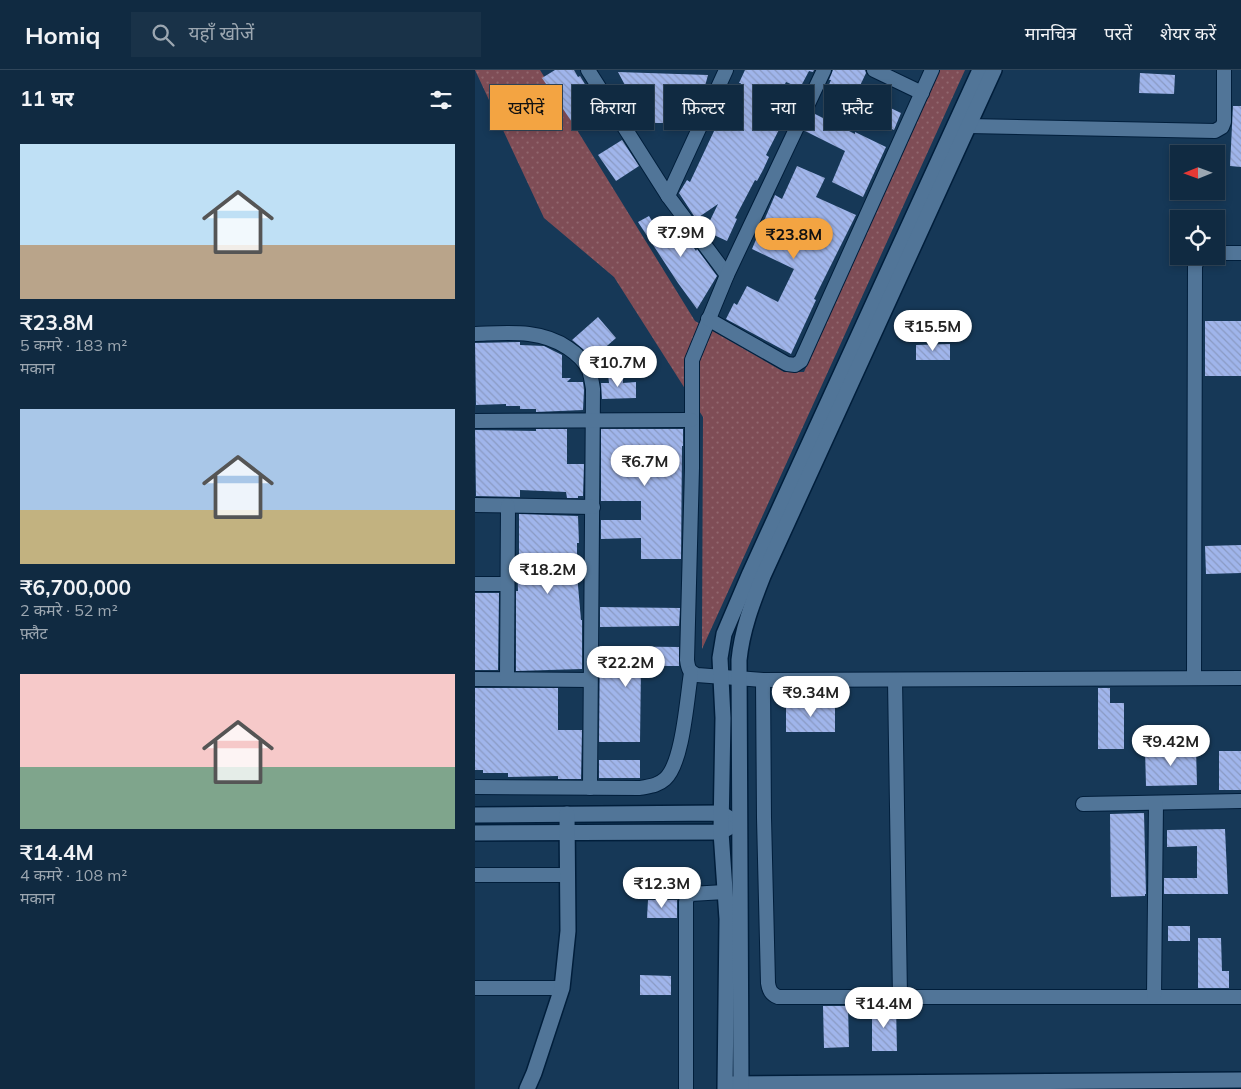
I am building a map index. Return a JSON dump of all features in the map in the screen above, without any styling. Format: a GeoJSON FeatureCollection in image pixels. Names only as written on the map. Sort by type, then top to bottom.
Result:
{"type":"FeatureCollection","features":[{"type":"Feature","properties":{"kind":"street"},"geometry":{"type":"LineString","coordinates":[[588,70],[668,196],[727,275]]}},
{"type":"Feature","properties":{"kind":"street"},"geometry":{"type":"LineString","coordinates":[[668,196],[726,70]]}},
{"type":"Feature","properties":{"kind":"street"},"geometry":{"type":"LineString","coordinates":[[475,787],[640,788],[657,785],[667,777],[674,764],[682,736],[691,672],[687,660],[692,468],[692,360],[727,275],[824,70]]}},
{"type":"Feature","properties":{"kind":"street"},"geometry":{"type":"LineString","coordinates":[[874,70],[922,93]]}},
{"type":"Feature","properties":{"kind":"street"},"geometry":{"type":"LineString","coordinates":[[707,324],[787,364],[795,365],[801,361],[932,70]]}},
{"type":"Feature","properties":{"kind":"street"},"geometry":{"type":"LineString","coordinates":[[979,70],[724,634],[721,658],[723,718],[721,832],[727,918],[725,1086],[1061,1085],[1241,1080]]}},
{"type":"Feature","properties":{"kind":"street"},"geometry":{"type":"LineString","coordinates":[[741,1086],[739,660],[741,638],[763,576],[994,70]]}},
{"type":"Feature","properties":{"kind":"street"},"geometry":{"type":"LineString","coordinates":[[969,126],[1219,130],[1223,127],[1224,122],[1224,70]]}},
{"type":"Feature","properties":{"kind":"street"},"geometry":{"type":"LineString","coordinates":[[1225,253],[1241,252]]}},
{"type":"Feature","properties":{"kind":"street"},"geometry":{"type":"LineString","coordinates":[[1194,678],[1195,265]]}},
{"type":"Feature","properties":{"kind":"street"},"geometry":{"type":"LineString","coordinates":[[475,334],[525,333],[545,336],[560,343],[580,357],[589,372],[593,389],[590,788]]}},
{"type":"Feature","properties":{"kind":"street"},"geometry":{"type":"LineString","coordinates":[[475,421],[691,420]]}},
{"type":"Feature","properties":{"kind":"street"},"geometry":{"type":"LineString","coordinates":[[475,505],[593,507]]}},
{"type":"Feature","properties":{"kind":"street"},"geometry":{"type":"LineString","coordinates":[[507,680],[508,506]]}},
{"type":"Feature","properties":{"kind":"street"},"geometry":{"type":"LineString","coordinates":[[475,584],[507,584]]}},
{"type":"Feature","properties":{"kind":"street"},"geometry":{"type":"LineString","coordinates":[[691,672],[697,675],[763,680],[1241,678]]}},
{"type":"Feature","properties":{"kind":"street"},"geometry":{"type":"LineString","coordinates":[[475,679],[590,680]]}},
{"type":"Feature","properties":{"kind":"street"},"geometry":{"type":"LineString","coordinates":[[763,680],[764,818],[769,990],[773,995],[778,997],[1241,997]]}},
{"type":"Feature","properties":{"kind":"street"},"geometry":{"type":"LineString","coordinates":[[895,680],[900,997]]}},
{"type":"Feature","properties":{"kind":"street"},"geometry":{"type":"LineString","coordinates":[[1083,804],[1241,801]]}},
{"type":"Feature","properties":{"kind":"street"},"geometry":{"type":"LineString","coordinates":[[1154,996],[1155,803]]}},
{"type":"Feature","properties":{"kind":"street"},"geometry":{"type":"LineString","coordinates":[[475,815],[721,813],[739,824]]}},
{"type":"Feature","properties":{"kind":"street"},"geometry":{"type":"LineString","coordinates":[[527,1089],[534,1074],[562,988],[568,931],[567,814]]}},
{"type":"Feature","properties":{"kind":"street"},"geometry":{"type":"LineString","coordinates":[[475,833],[721,832],[739,824]]}},
{"type":"Feature","properties":{"kind":"street"},"geometry":{"type":"LineString","coordinates":[[475,875],[567,875]]}},
{"type":"Feature","properties":{"kind":"street"},"geometry":{"type":"LineString","coordinates":[[686,1089],[686,902],[687,897],[691,894],[725,892]]}},
{"type":"Feature","properties":{"kind":"street"},"geometry":{"type":"LineString","coordinates":[[475,988],[562,988]]}},
{"type":"Feature","properties":{"kind":"shaded area"},"geometry":{"type":"Polygon","coordinates":[[[475,70],[540,70],[549,85],[490,85],[490,102],[475,70]]]}},
{"type":"Feature","properties":{"kind":"shaded area"},"geometry":{"type":"Polygon","coordinates":[[[940,70],[965,70],[702,649],[703,417],[614,277],[544,218],[503,130],[562,130],[562,106],[572,122],[572,130],[577,130],[695,321],[784,372],[804,372],[940,70]]]}},
{"type":"Feature","properties":{"kind":"building"},"geometry":{"type":"Polygon","coordinates":[[[555,70],[574,70],[578,77],[580,76],[585,85],[572,85],[572,122],[562,107],[562,85],[547,85],[542,78],[555,70]]]}},
{"type":"Feature","properties":{"kind":"building"},"geometry":{"type":"Polygon","coordinates":[[[745,70],[814,70],[813,72],[809,71],[802,85],[793,85],[786,82],[784,85],[753,85],[753,130],[779,130],[766,155],[769,157],[763,170],[757,181],[755,180],[735,218],[737,219],[727,241],[705,231],[718,204],[696,219],[679,193],[687,180],[690,182],[715,130],[743,130],[743,85],[739,83],[745,70]]]}},
{"type":"Feature","properties":{"kind":"building"},"geometry":{"type":"Polygon","coordinates":[[[833,70],[865,70],[866,73],[860,85],[829,85],[831,80],[829,80],[833,70]]]}},
{"type":"Feature","properties":{"kind":"building"},"geometry":{"type":"Polygon","coordinates":[[[618,72],[708,75],[705,85],[664,85],[664,123],[654,123],[654,85],[625,85],[618,72]]]}},
{"type":"Feature","properties":{"kind":"building"},"geometry":{"type":"Polygon","coordinates":[[[1140,73],[1175,75],[1174,94],[1139,93],[1140,73]]]}},
{"type":"Feature","properties":{"kind":"building"},"geometry":{"type":"Polygon","coordinates":[[[1233,106],[1241,106],[1241,167],[1230,166],[1233,106]]]}},
{"type":"Feature","properties":{"kind":"building"},"geometry":{"type":"Polygon","coordinates":[[[891,108],[901,113],[894,130],[891,129],[891,108]]]}},
{"type":"Feature","properties":{"kind":"building"},"geometry":{"type":"Polygon","coordinates":[[[814,114],[824,118],[824,130],[847,130],[855,134],[855,132],[886,147],[863,197],[832,182],[845,151],[805,131],[814,130],[814,114]]]}},
{"type":"Feature","properties":{"kind":"building"},"geometry":{"type":"Polygon","coordinates":[[[622,140],[639,166],[616,181],[598,155],[622,140]]]}},
{"type":"Feature","properties":{"kind":"building"},"geometry":{"type":"Polygon","coordinates":[[[797,166],[825,178],[816,197],[856,215],[814,299],[816,300],[791,354],[726,319],[734,303],[737,305],[747,286],[778,302],[794,269],[752,249],[775,195],[782,199],[797,166]]]}},
{"type":"Feature","properties":{"kind":"building"},"geometry":{"type":"Polygon","coordinates":[[[649,216],[655,226],[672,216],[696,251],[697,249],[717,276],[697,309],[638,222],[649,216]]]}},
{"type":"Feature","properties":{"kind":"building"},"geometry":{"type":"Polygon","coordinates":[[[598,317],[616,338],[592,359],[572,340],[598,317]]]}},
{"type":"Feature","properties":{"kind":"building"},"geometry":{"type":"Polygon","coordinates":[[[1205,321],[1241,321],[1241,376],[1205,376],[1205,321]]]}},
{"type":"Feature","properties":{"kind":"building"},"geometry":{"type":"Polygon","coordinates":[[[520,342],[520,345],[544,346],[562,355],[562,378],[571,378],[567,382],[583,382],[583,410],[536,412],[536,409],[520,409],[520,406],[506,406],[506,404],[476,405],[475,343],[520,342]]]}},
{"type":"Feature","properties":{"kind":"building"},"geometry":{"type":"Polygon","coordinates":[[[950,344],[950,360],[916,360],[916,345],[950,344]]]}},
{"type":"Feature","properties":{"kind":"building"},"geometry":{"type":"Polygon","coordinates":[[[608,374],[623,374],[623,383],[636,382],[636,398],[602,399],[601,383],[609,383],[608,374]]]}},
{"type":"Feature","properties":{"kind":"building"},"geometry":{"type":"Polygon","coordinates":[[[536,429],[567,429],[567,464],[584,464],[583,496],[567,498],[566,492],[520,490],[520,497],[476,496],[475,430],[536,431],[536,429]]]}},
{"type":"Feature","properties":{"kind":"building"},"geometry":{"type":"Polygon","coordinates":[[[601,429],[683,429],[681,559],[641,559],[641,538],[601,539],[601,520],[641,520],[641,501],[601,501],[601,429]]]}},
{"type":"Feature","properties":{"kind":"building"},"geometry":{"type":"Polygon","coordinates":[[[519,514],[578,516],[577,574],[582,620],[582,669],[516,671],[516,591],[518,591],[519,514]]]}},
{"type":"Feature","properties":{"kind":"building"},"geometry":{"type":"Polygon","coordinates":[[[1241,545],[1241,573],[1206,574],[1205,546],[1241,545]]]}},
{"type":"Feature","properties":{"kind":"building"},"geometry":{"type":"Polygon","coordinates":[[[475,593],[499,593],[498,670],[475,670],[475,593]]]}},
{"type":"Feature","properties":{"kind":"building"},"geometry":{"type":"Polygon","coordinates":[[[600,607],[680,608],[679,626],[600,627],[600,607]]]}},
{"type":"Feature","properties":{"kind":"building"},"geometry":{"type":"Polygon","coordinates":[[[600,646],[679,647],[679,666],[641,666],[640,742],[599,742],[600,646]]]}},
{"type":"Feature","properties":{"kind":"building"},"geometry":{"type":"Polygon","coordinates":[[[475,688],[558,688],[558,730],[582,730],[581,779],[558,779],[558,776],[508,777],[508,773],[483,773],[483,770],[475,770],[475,688]]]}},
{"type":"Feature","properties":{"kind":"building"},"geometry":{"type":"Polygon","coordinates":[[[1098,688],[1110,688],[1110,703],[1124,703],[1124,749],[1098,749],[1098,688]]]}},
{"type":"Feature","properties":{"kind":"building"},"geometry":{"type":"Polygon","coordinates":[[[786,703],[835,703],[835,732],[786,732],[786,703]]]}},
{"type":"Feature","properties":{"kind":"building"},"geometry":{"type":"Polygon","coordinates":[[[1196,748],[1197,785],[1146,786],[1145,749],[1196,748]]]}},
{"type":"Feature","properties":{"kind":"building"},"geometry":{"type":"Polygon","coordinates":[[[1219,751],[1241,751],[1241,790],[1219,790],[1219,751]]]}},
{"type":"Feature","properties":{"kind":"building"},"geometry":{"type":"Polygon","coordinates":[[[599,760],[640,760],[640,778],[599,778],[599,760]]]}},
{"type":"Feature","properties":{"kind":"building"},"geometry":{"type":"Polygon","coordinates":[[[1144,813],[1146,894],[1145,896],[1111,897],[1110,814],[1144,813]]]}},
{"type":"Feature","properties":{"kind":"building"},"geometry":{"type":"Polygon","coordinates":[[[1225,829],[1228,894],[1164,894],[1164,878],[1197,878],[1197,846],[1167,847],[1167,830],[1225,829]]]}},
{"type":"Feature","properties":{"kind":"building"},"geometry":{"type":"Polygon","coordinates":[[[648,900],[677,900],[677,918],[647,918],[648,900]]]}},
{"type":"Feature","properties":{"kind":"building"},"geometry":{"type":"Polygon","coordinates":[[[1168,926],[1190,926],[1190,941],[1168,941],[1168,926]]]}},
{"type":"Feature","properties":{"kind":"building"},"geometry":{"type":"Polygon","coordinates":[[[1198,938],[1221,938],[1222,971],[1229,971],[1229,988],[1198,988],[1198,938]]]}},
{"type":"Feature","properties":{"kind":"building"},"geometry":{"type":"Polygon","coordinates":[[[640,975],[671,976],[671,995],[640,995],[640,975]]]}},
{"type":"Feature","properties":{"kind":"building"},"geometry":{"type":"Polygon","coordinates":[[[823,1006],[848,1006],[849,1047],[824,1048],[823,1006]]]}},
{"type":"Feature","properties":{"kind":"building"},"geometry":{"type":"Polygon","coordinates":[[[872,1006],[896,1006],[897,1051],[872,1051],[872,1006]]]}}]}
